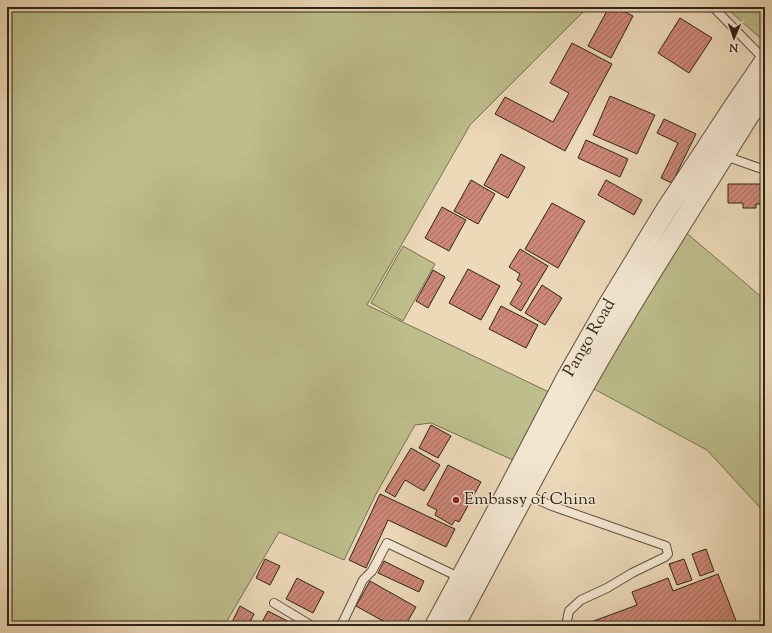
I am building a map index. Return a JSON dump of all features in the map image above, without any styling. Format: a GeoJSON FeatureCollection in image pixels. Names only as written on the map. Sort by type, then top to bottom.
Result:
{"type":"FeatureCollection","features":[{"type":"Feature","properties":{"kind":"street","name":"Pango Road"},"geometry":{"type":"LineString","coordinates":[[435,626],[565,381],[609,304],[666,210],[765,61]]}},
{"type":"Feature","properties":{"kind":"street","name":"Pango Road"},"geometry":{"type":"LineString","coordinates":[[454,626],[525,494],[628,310],[749,115],[765,93]]}},
{"type":"Feature","properties":{"kind":"lane"},"geometry":{"type":"LineString","coordinates":[[713,7],[765,61]]}},
{"type":"Feature","properties":{"kind":"lane"},"geometry":{"type":"LineString","coordinates":[[724,155],[765,170]]}},
{"type":"Feature","properties":{"kind":"lane"},"geometry":{"type":"LineString","coordinates":[[525,494],[552,506],[666,546],[668,554],[665,557],[581,600],[569,611],[566,626]]}},
{"type":"Feature","properties":{"kind":"lane"},"geometry":{"type":"LineString","coordinates":[[341,626],[362,580],[372,571],[387,543],[461,578]]}},
{"type":"Feature","properties":{"kind":"lane"},"geometry":{"type":"LineString","coordinates":[[274,603],[312,626]]}},
{"type":"Feature","properties":{"kind":"green space"},"geometry":{"type":"Polygon","coordinates":[[[7,7],[590,7],[583,12],[470,125],[367,305],[551,393],[515,461],[431,423],[415,425],[376,494],[344,560],[279,532],[224,626],[7,626],[7,7]]]}},
{"type":"Feature","properties":{"kind":"green space"},"geometry":{"type":"Polygon","coordinates":[[[725,7],[765,7],[765,42],[725,7]]]}},
{"type":"Feature","properties":{"kind":"green space"},"geometry":{"type":"Polygon","coordinates":[[[675,223],[765,300],[765,513],[707,450],[583,383],[675,223]]]}},
{"type":"Feature","properties":{"kind":"green space"},"geometry":{"type":"Polygon","coordinates":[[[403,246],[435,264],[403,321],[371,303],[403,246]]]}},
{"type":"Feature","properties":{"kind":"building"},"geometry":{"type":"Polygon","coordinates":[[[609,7],[615,7],[633,16],[611,58],[588,46],[609,7]]]}},
{"type":"Feature","properties":{"kind":"building"},"geometry":{"type":"Polygon","coordinates":[[[680,18],[712,38],[689,73],[658,53],[680,18]]]}},
{"type":"Feature","properties":{"kind":"building"},"geometry":{"type":"Polygon","coordinates":[[[572,43],[612,64],[565,151],[495,114],[505,97],[553,122],[569,93],[550,83],[572,43]]]}},
{"type":"Feature","properties":{"kind":"building"},"geometry":{"type":"Polygon","coordinates":[[[610,96],[655,115],[637,154],[593,135],[610,96]]]}},
{"type":"Feature","properties":{"kind":"building"},"geometry":{"type":"Polygon","coordinates":[[[664,119],[696,134],[672,183],[661,178],[678,143],[657,133],[664,119]]]}},
{"type":"Feature","properties":{"kind":"building"},"geometry":{"type":"Polygon","coordinates":[[[586,140],[628,159],[620,177],[578,158],[586,140]]]}},
{"type":"Feature","properties":{"kind":"building"},"geometry":{"type":"Polygon","coordinates":[[[501,154],[525,167],[508,198],[484,185],[501,154]]]}},
{"type":"Feature","properties":{"kind":"building"},"geometry":{"type":"Polygon","coordinates":[[[471,180],[495,194],[478,224],[454,211],[471,180]]]}},
{"type":"Feature","properties":{"kind":"building"},"geometry":{"type":"Polygon","coordinates":[[[606,180],[642,200],[634,215],[598,195],[606,180]]]}},
{"type":"Feature","properties":{"kind":"building"},"geometry":{"type":"Polygon","coordinates":[[[728,184],[765,184],[765,204],[756,204],[756,208],[743,208],[743,203],[728,203],[728,184]]]}},
{"type":"Feature","properties":{"kind":"building"},"geometry":{"type":"Polygon","coordinates":[[[552,203],[585,221],[558,268],[525,249],[552,203]]]}},
{"type":"Feature","properties":{"kind":"building"},"geometry":{"type":"Polygon","coordinates":[[[442,207],[466,220],[449,251],[425,238],[442,207]]]}},
{"type":"Feature","properties":{"kind":"building"},"geometry":{"type":"Polygon","coordinates":[[[520,249],[548,266],[521,311],[510,304],[522,283],[517,280],[520,274],[509,267],[520,249]]]}},
{"type":"Feature","properties":{"kind":"building"},"geometry":{"type":"Polygon","coordinates":[[[468,269],[500,286],[481,320],[449,303],[468,269]]]}},
{"type":"Feature","properties":{"kind":"building"},"geometry":{"type":"Polygon","coordinates":[[[433,270],[445,277],[428,308],[416,301],[433,270]]]}},
{"type":"Feature","properties":{"kind":"building"},"geometry":{"type":"Polygon","coordinates":[[[542,285],[562,298],[545,325],[525,313],[542,285]]]}},
{"type":"Feature","properties":{"kind":"building"},"geometry":{"type":"Polygon","coordinates":[[[501,306],[538,325],[526,348],[489,329],[501,306]]]}},
{"type":"Feature","properties":{"kind":"building"},"geometry":{"type":"Polygon","coordinates":[[[431,425],[451,436],[438,458],[419,448],[431,425]]]}},
{"type":"Feature","properties":{"kind":"building"},"geometry":{"type":"Polygon","coordinates":[[[411,448],[440,465],[424,491],[405,480],[395,497],[385,491],[411,448]]]}},
{"type":"Feature","properties":{"kind":"building"},"geometry":{"type":"Polygon","coordinates":[[[448,465],[481,482],[459,522],[455,520],[452,525],[435,515],[437,510],[427,505],[448,465]]]}},
{"type":"Feature","properties":{"kind":"building"},"geometry":{"type":"Polygon","coordinates":[[[380,494],[455,529],[446,547],[388,520],[366,568],[349,560],[380,494]]]}},
{"type":"Feature","properties":{"kind":"building"},"geometry":{"type":"Polygon","coordinates":[[[706,549],[714,571],[700,576],[692,554],[706,549]]]}},
{"type":"Feature","properties":{"kind":"building"},"geometry":{"type":"Polygon","coordinates":[[[265,559],[280,566],[270,585],[256,578],[265,559]]]}},
{"type":"Feature","properties":{"kind":"building"},"geometry":{"type":"Polygon","coordinates":[[[684,559],[692,580],[677,585],[669,564],[684,559]]]}},
{"type":"Feature","properties":{"kind":"building"},"geometry":{"type":"Polygon","coordinates":[[[384,561],[424,581],[419,592],[378,573],[384,561]]]}},
{"type":"Feature","properties":{"kind":"building"},"geometry":{"type":"Polygon","coordinates":[[[718,574],[738,626],[583,626],[637,605],[632,592],[668,578],[673,591],[718,574]]]}},
{"type":"Feature","properties":{"kind":"building"},"geometry":{"type":"Polygon","coordinates":[[[297,578],[324,592],[313,613],[286,599],[297,578]]]}},
{"type":"Feature","properties":{"kind":"building"},"geometry":{"type":"Polygon","coordinates":[[[370,581],[416,607],[405,626],[392,626],[356,606],[370,581]]]}},
{"type":"Feature","properties":{"kind":"building"},"geometry":{"type":"Polygon","coordinates":[[[240,606],[254,614],[248,626],[230,626],[240,606]]]}},
{"type":"Feature","properties":{"kind":"building"},"geometry":{"type":"Polygon","coordinates":[[[268,611],[297,626],[260,626],[268,611]]]}},
{"type":"Feature","properties":{"kind":"place","name":"Embassy of China"},"geometry":{"type":"Point","coordinates":[456,500]}}]}
